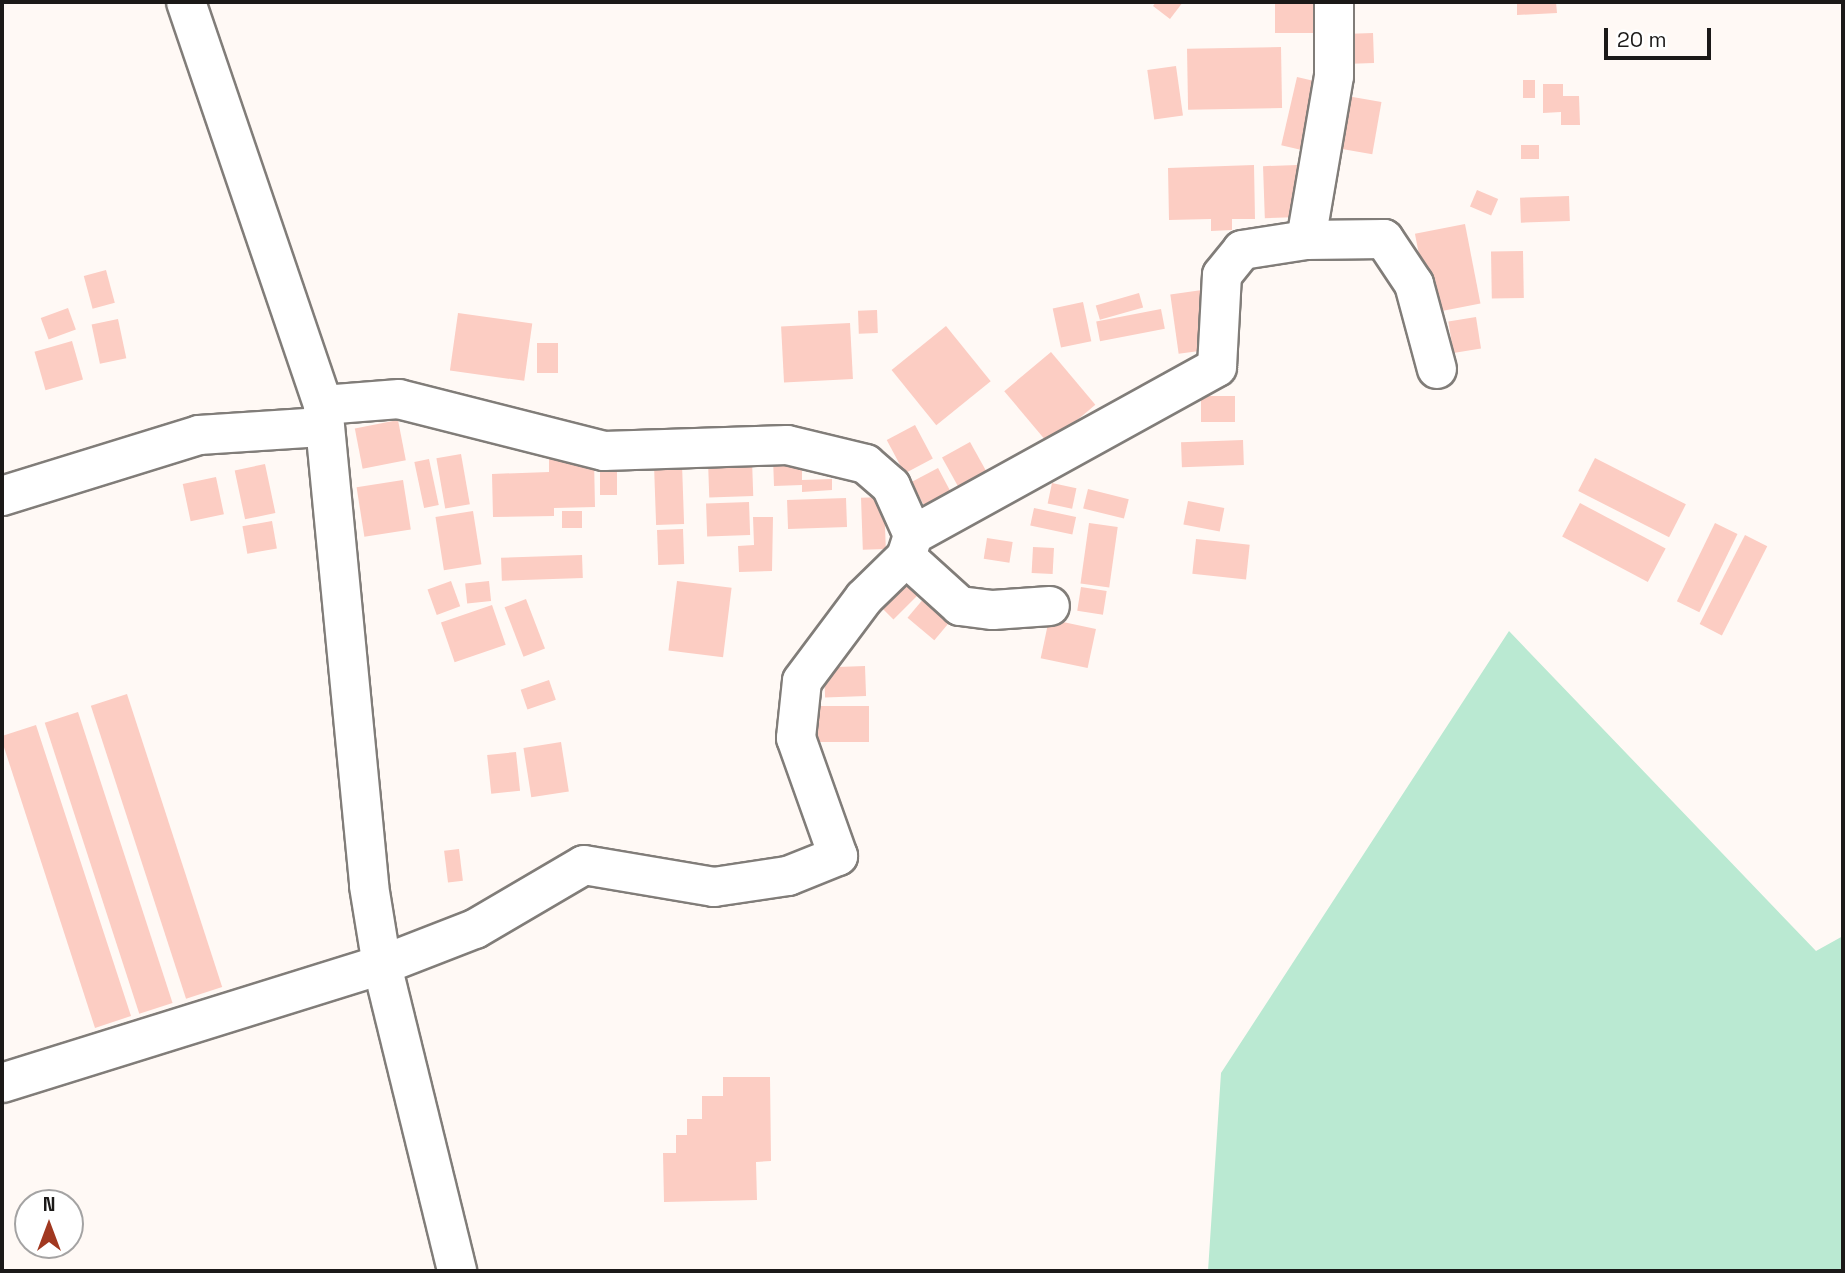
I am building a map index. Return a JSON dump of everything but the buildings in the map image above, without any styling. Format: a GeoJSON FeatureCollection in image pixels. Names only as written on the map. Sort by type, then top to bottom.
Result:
{"type":"FeatureCollection","features":[{"type":"Feature","properties":{"kind":"street"},"geometry":{"type":"LineString","coordinates":[[186,2],[322,416],[336,513],[348,691],[382,965],[457,1271]]}},
{"type":"Feature","properties":{"kind":"street"},"geometry":{"type":"LineString","coordinates":[[1307,240],[1334,76],[1334,2]]}},
{"type":"Feature","properties":{"kind":"street"},"geometry":{"type":"LineString","coordinates":[[2,1083],[382,965],[475,929],[584,865],[714,887],[788,876],[838,856],[796,738],[802,681],[864,598],[910,546],[1217,367],[1222,275],[1242,250],[1307,240],[1384,239],[1415,284],[1437,369]]}},
{"type":"Feature","properties":{"kind":"street"},"geometry":{"type":"LineString","coordinates":[[2,496],[200,435],[322,416],[399,399],[604,451],[787,444],[866,464],[891,486],[910,546],[960,606],[993,610],[1050,606]]}},
{"type":"Feature","properties":{"kind":"green space"},"geometry":{"type":"Polygon","coordinates":[[[1509,631],[1816,951],[1843,936],[1843,1271],[1208,1271],[1221,1073],[1509,631]]]}}]}
